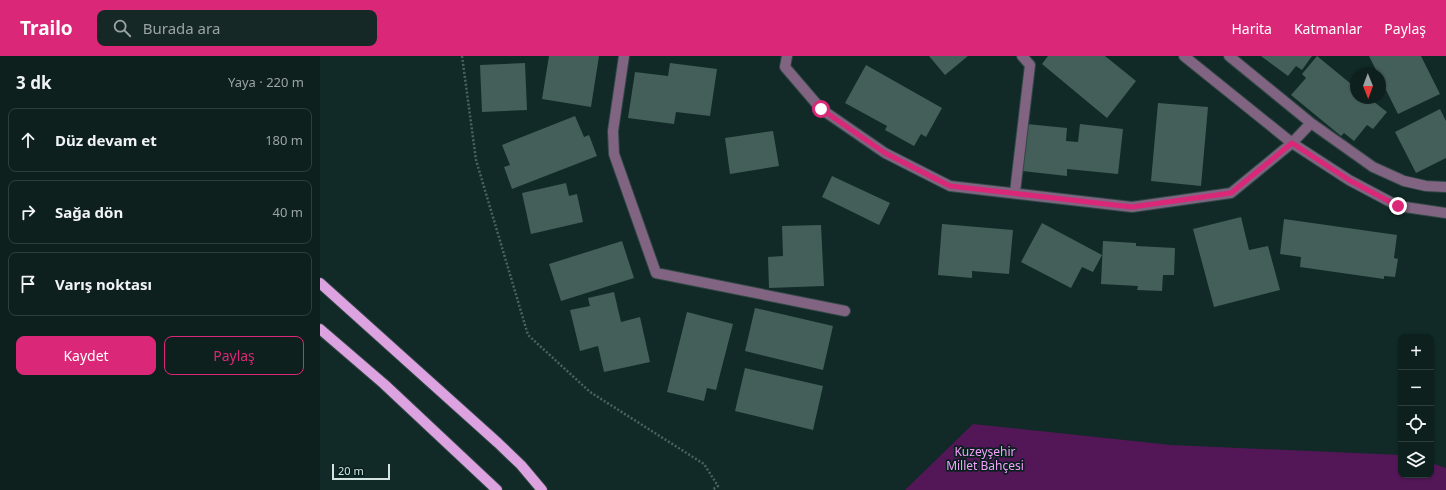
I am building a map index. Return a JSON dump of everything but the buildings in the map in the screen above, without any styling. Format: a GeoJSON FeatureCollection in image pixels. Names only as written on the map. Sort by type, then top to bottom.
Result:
{"type":"FeatureCollection","features":[{"type":"Feature","properties":{"kind":"main road"},"geometry":{"type":"LineString","coordinates":[[320,283],[498,442],[521,465],[542,490]]}},
{"type":"Feature","properties":{"kind":"main road"},"geometry":{"type":"LineString","coordinates":[[320,329],[384,384],[497,490]]}},
{"type":"Feature","properties":{"kind":"street"},"geometry":{"type":"LineString","coordinates":[[624,56],[613,131],[614,154],[656,273],[845,311]]}},
{"type":"Feature","properties":{"kind":"street"},"geometry":{"type":"LineString","coordinates":[[787,56],[785,67],[821,109],[885,153],[950,186],[1015,192],[1132,207],[1231,193],[1292,143],[1311,123]]}},
{"type":"Feature","properties":{"kind":"street"},"geometry":{"type":"LineString","coordinates":[[1015,192],[1030,65],[1022,56]]}},
{"type":"Feature","properties":{"kind":"street"},"geometry":{"type":"LineString","coordinates":[[1184,56],[1292,143],[1349,180],[1398,206],[1446,213]]}},
{"type":"Feature","properties":{"kind":"street"},"geometry":{"type":"LineString","coordinates":[[1229,56],[1311,123],[1373,167],[1404,181],[1426,186],[1446,187]]}},
{"type":"Feature","properties":{"kind":"path"},"geometry":{"type":"LineString","coordinates":[[462,56],[476,160],[528,335],[590,392],[704,464],[718,486],[712,490]]}},
{"type":"Feature","properties":{"kind":"green space","name":"Kuzeyşehir Millet Bahçesi"},"geometry":{"type":"Polygon","coordinates":[[[973,424],[1171,445],[1398,455],[1398,478],[1434,478],[1434,464],[1446,468],[1446,490],[905,490],[973,424]]]}},
{"type":"Feature","properties":{"kind":"route"},"geometry":{"type":"LineString","coordinates":[[821,109],[885,153],[950,186],[1030,194],[1132,207],[1231,193],[1292,143],[1349,180],[1398,206]]}}]}
